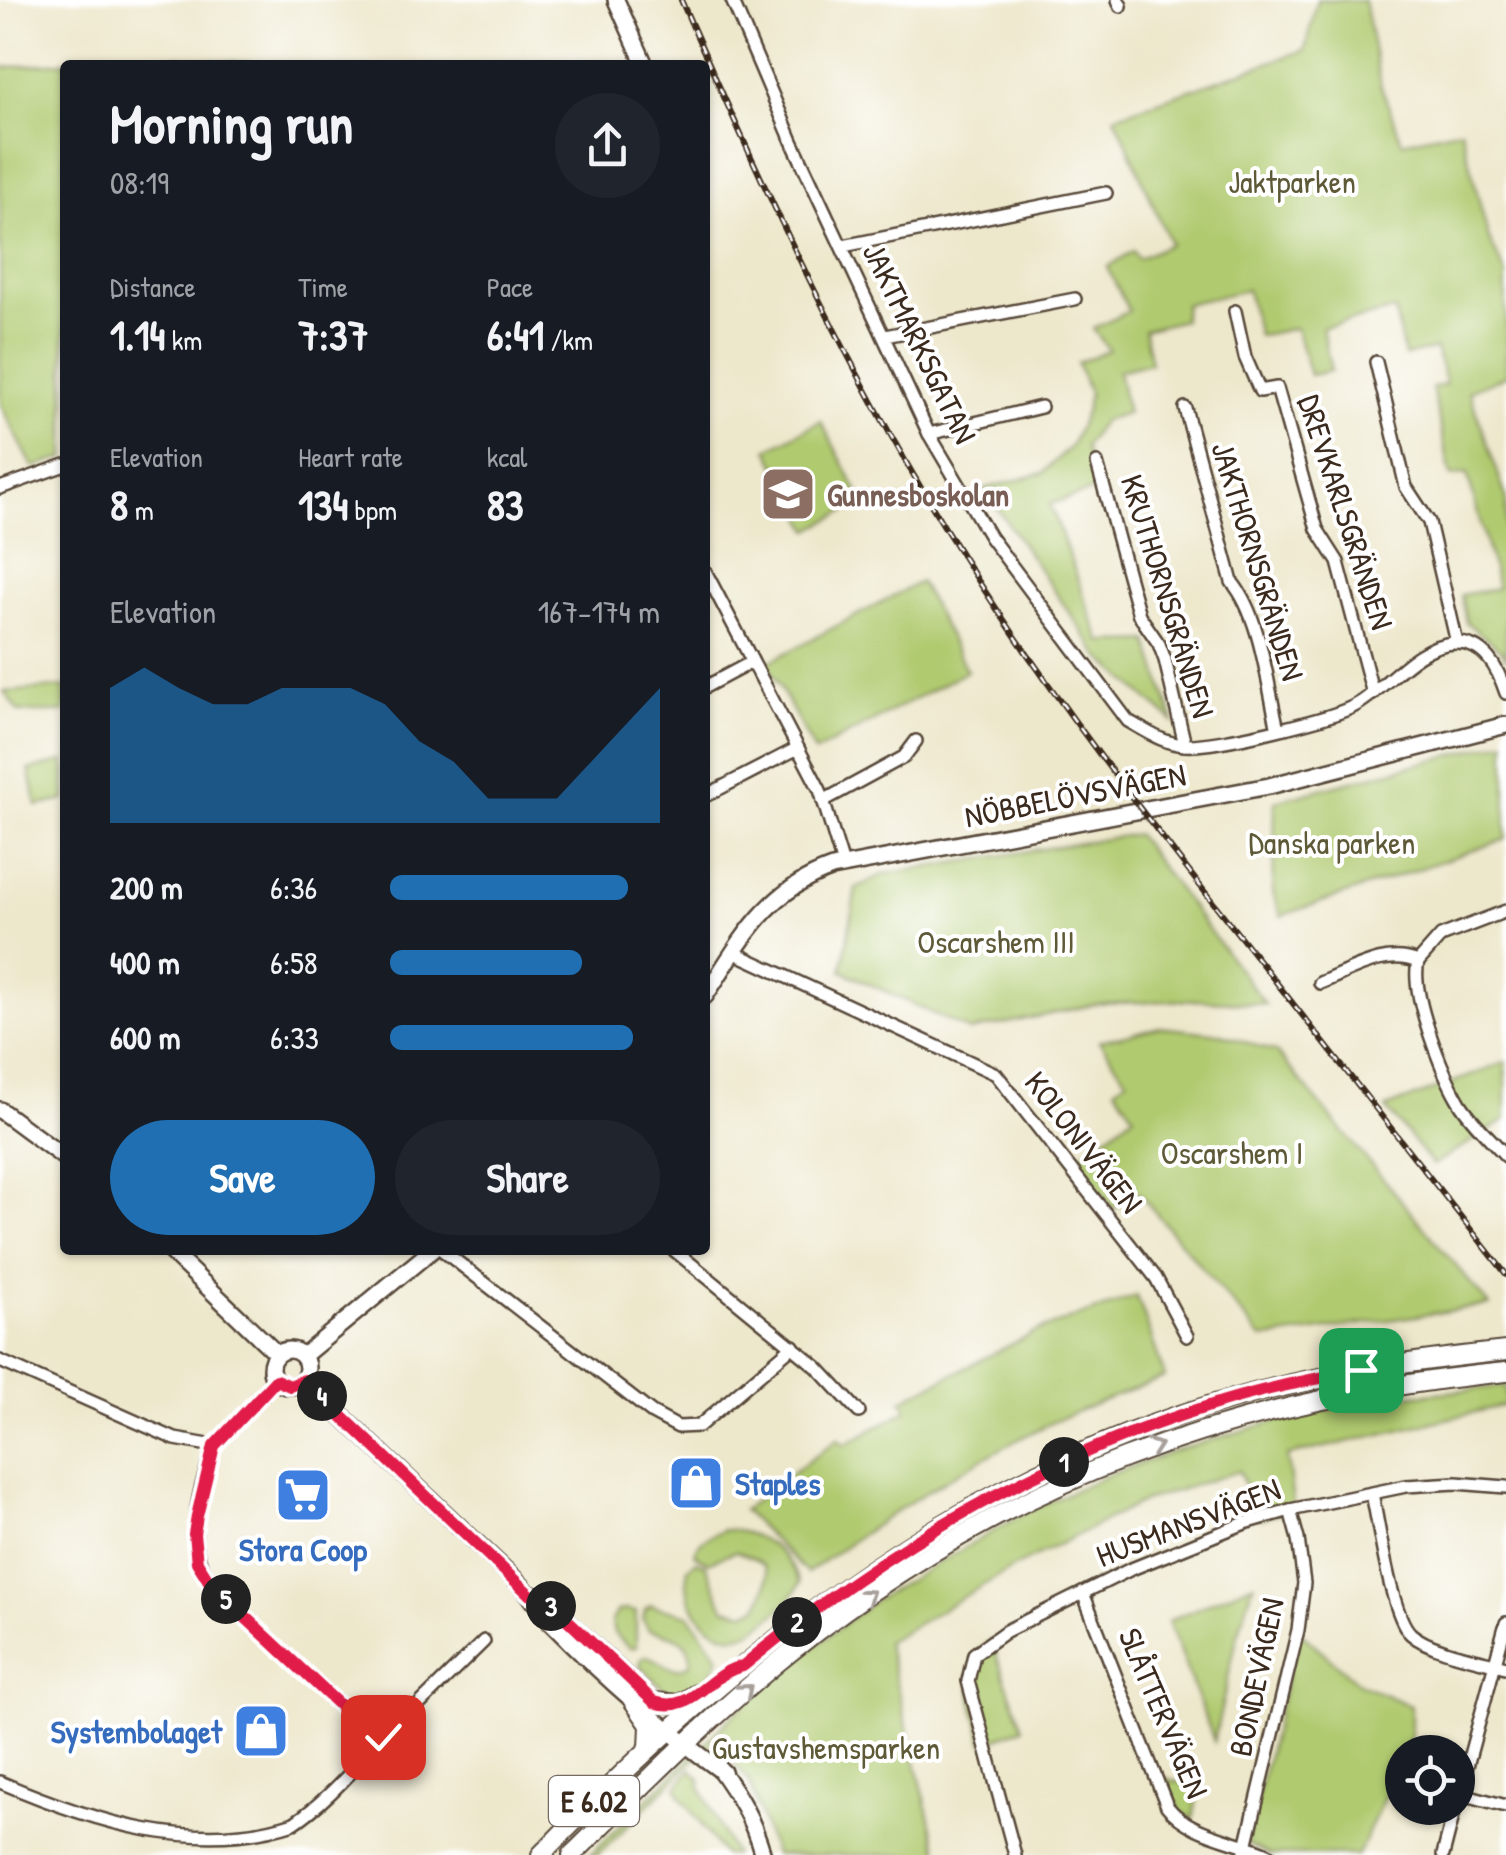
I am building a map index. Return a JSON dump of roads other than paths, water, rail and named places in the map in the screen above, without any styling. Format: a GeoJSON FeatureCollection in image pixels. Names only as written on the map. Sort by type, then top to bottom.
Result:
{"type":"FeatureCollection","features":[{"type":"Feature","properties":{"kind":"main road","name":"E 6.02"},"geometry":{"type":"LineString","coordinates":[[572,1855],[669,1759],[681,1732],[743,1666],[836,1592],[944,1522],[1034,1476],[1144,1428],[1282,1386],[1361,1370],[1506,1351]]}},
{"type":"Feature","properties":{"kind":"main road","name":"E 6.02"},"geometry":{"type":"LineString","coordinates":[[541,1855],[649,1748],[681,1732],[924,1557],[978,1526],[1088,1472],[1213,1426],[1366,1390],[1506,1372]]}},
{"type":"Feature","properties":{"kind":"main road"},"geometry":{"type":"LineString","coordinates":[[654,1702],[685,1702],[727,1669],[743,1666]]}},
{"type":"Feature","properties":{"kind":"main road"},"geometry":{"type":"LineString","coordinates":[[632,1698],[650,1725],[649,1748]]}},
{"type":"Feature","properties":{"kind":"street"},"geometry":{"type":"LineString","coordinates":[[616,0],[643,60]]}},
{"type":"Feature","properties":{"kind":"street","name":"JAKTMARKSGATAN"},"geometry":{"type":"LineString","coordinates":[[732,0],[929,434],[990,537],[1128,721],[1159,739],[1186,745],[1233,740],[1354,707],[1418,657],[1436,647],[1457,643]]}},
{"type":"Feature","properties":{"kind":"street"},"geometry":{"type":"LineString","coordinates":[[844,246],[1106,193]]}},
{"type":"Feature","properties":{"kind":"street"},"geometry":{"type":"LineString","coordinates":[[885,336],[1075,299]]}},
{"type":"Feature","properties":{"kind":"street","name":"DREVKARLSGRÄNDEN"},"geometry":{"type":"LineString","coordinates":[[1235,311],[1245,357],[1260,391],[1277,388],[1317,529],[1338,562],[1373,694]]}},
{"type":"Feature","properties":{"kind":"street"},"geometry":{"type":"LineString","coordinates":[[1376,362],[1406,487],[1429,522],[1457,643],[1478,649],[1493,662],[1506,693]]}},
{"type":"Feature","properties":{"kind":"street"},"geometry":{"type":"LineString","coordinates":[[929,434],[1041,406]]}},
{"type":"Feature","properties":{"kind":"street","name":"JAKTHORNSGRÄNDEN"},"geometry":{"type":"LineString","coordinates":[[1185,408],[1232,582],[1245,598],[1252,618],[1278,729]]}},
{"type":"Feature","properties":{"kind":"street","name":"KRUTHORNSGRÄNDEN"},"geometry":{"type":"LineString","coordinates":[[1097,462],[1138,615],[1159,644],[1165,660],[1186,745]]}},
{"type":"Feature","properties":{"kind":"street"},"geometry":{"type":"LineString","coordinates":[[0,488],[60,467]]}},
{"type":"Feature","properties":{"kind":"street"},"geometry":{"type":"LineString","coordinates":[[710,585],[798,748],[823,801],[843,865]]}},
{"type":"Feature","properties":{"kind":"street"},"geometry":{"type":"LineString","coordinates":[[710,685],[752,662]]}},
{"type":"Feature","properties":{"kind":"street","name":"NÖBBELÖVSVÄGEN"},"geometry":{"type":"LineString","coordinates":[[710,988],[755,920],[777,898],[819,872],[1269,786],[1506,724]]}},
{"type":"Feature","properties":{"kind":"street"},"geometry":{"type":"LineString","coordinates":[[823,801],[904,757],[916,742]]}},
{"type":"Feature","properties":{"kind":"street"},"geometry":{"type":"LineString","coordinates":[[710,793],[798,748]]}},
{"type":"Feature","properties":{"kind":"street"},"geometry":{"type":"LineString","coordinates":[[1506,911],[1441,936],[1418,962],[1415,980],[1418,997],[1460,1103],[1506,1156]]}},
{"type":"Feature","properties":{"kind":"street","name":"KOLONIVÄGEN"},"geometry":{"type":"LineString","coordinates":[[733,952],[996,1074],[1156,1278],[1187,1336]]}},
{"type":"Feature","properties":{"kind":"street"},"geometry":{"type":"LineString","coordinates":[[1320,983],[1388,956],[1418,962]]}},
{"type":"Feature","properties":{"kind":"street"},"geometry":{"type":"LineString","coordinates":[[0,1110],[60,1154]]}},
{"type":"Feature","properties":{"kind":"street"},"geometry":{"type":"LineString","coordinates":[[175,1255],[277,1354]]}},
{"type":"Feature","properties":{"kind":"street"},"geometry":{"type":"LineString","coordinates":[[304,1356],[426,1255]]}},
{"type":"Feature","properties":{"kind":"street"},"geometry":{"type":"LineString","coordinates":[[448,1255],[630,1396],[678,1427],[698,1426],[793,1346]]}},
{"type":"Feature","properties":{"kind":"street"},"geometry":{"type":"LineString","coordinates":[[680,1255],[793,1346],[859,1412]]}},
{"type":"Feature","properties":{"kind":"street"},"geometry":{"type":"LineString","coordinates":[[290,1350],[304,1356],[308,1367],[304,1380],[290,1386],[276,1380],[272,1365],[277,1354],[290,1350]]}},
{"type":"Feature","properties":{"kind":"street"},"geometry":{"type":"LineString","coordinates":[[0,1361],[175,1438],[214,1446]]}},
{"type":"Feature","properties":{"kind":"street"},"geometry":{"type":"LineString","coordinates":[[276,1380],[214,1446],[194,1534],[197,1562],[229,1602],[377,1742]]}},
{"type":"Feature","properties":{"kind":"street"},"geometry":{"type":"LineString","coordinates":[[304,1380],[529,1594],[546,1618],[632,1698],[681,1732]]}},
{"type":"Feature","properties":{"kind":"street","name":"HUSMANSVÄGEN"},"geometry":{"type":"LineString","coordinates":[[1015,1855],[970,1688],[971,1662],[979,1649],[1006,1631],[1145,1563],[1290,1510],[1432,1483],[1506,1487]]}},
{"type":"Feature","properties":{"kind":"street"},"geometry":{"type":"LineString","coordinates":[[1372,1494],[1396,1608],[1405,1628],[1415,1638],[1499,1665]]}},
{"type":"Feature","properties":{"kind":"street","name":"BONDEVÄGEN"},"geometry":{"type":"LineString","coordinates":[[1245,1850],[1298,1630],[1304,1583],[1290,1510]]}},
{"type":"Feature","properties":{"kind":"street"},"geometry":{"type":"LineString","coordinates":[[529,1594],[555,1608],[722,1772],[738,1792],[754,1824],[763,1855]]}},
{"type":"Feature","properties":{"kind":"street","name":"SLÅTTERVÄGEN"},"geometry":{"type":"LineString","coordinates":[[1083,1594],[1167,1806],[1183,1824],[1245,1850],[1270,1855]]}},
{"type":"Feature","properties":{"kind":"street"},"geometry":{"type":"LineString","coordinates":[[1475,1742],[1499,1665],[1506,1623]]}},
{"type":"Feature","properties":{"kind":"street"},"geometry":{"type":"LineString","coordinates":[[231,1850],[271,1836],[316,1806],[484,1640]]}},
{"type":"Feature","properties":{"kind":"street"},"geometry":{"type":"LineString","coordinates":[[0,1782],[148,1845]]}},
{"type":"Feature","properties":{"kind":"street"},"geometry":{"type":"LineString","coordinates":[[1475,1800],[1506,1806]]}},
{"type":"Feature","properties":{"kind":"street"},"geometry":{"type":"LineString","coordinates":[[1443,1855],[1451,1825]]}},
{"type":"Feature","properties":{"kind":"railway"},"geometry":{"type":"LineString","coordinates":[[681,0],[708,60]]}},
{"type":"Feature","properties":{"kind":"railway"},"geometry":{"type":"LineString","coordinates":[[710,65],[848,355],[965,560],[1067,710],[1139,806],[1506,1274]]}},
{"type":"Feature","properties":{"kind":"place","name":"Gunnesboskolan"},"geometry":{"type":"Point","coordinates":[788,494]}},
{"type":"Feature","properties":{"kind":"place","name":"Staples"},"geometry":{"type":"Point","coordinates":[696,1483]}},
{"type":"Feature","properties":{"kind":"place","name":"Stora Coop"},"geometry":{"type":"Point","coordinates":[303,1495]}},
{"type":"Feature","properties":{"kind":"place","name":"Systembolaget"},"geometry":{"type":"Point","coordinates":[261,1731]}},
{"type":"Feature","properties":{"kind":"park label","name":"Jaktparken"},"geometry":{"type":"Point","coordinates":[1292,181]}},
{"type":"Feature","properties":{"kind":"park label","name":"Danska parken"},"geometry":{"type":"Point","coordinates":[1332,842]}},
{"type":"Feature","properties":{"kind":"park label","name":"Oscarshem III"},"geometry":{"type":"Point","coordinates":[996,941]}},
{"type":"Feature","properties":{"kind":"park label","name":"Oscarshem I"},"geometry":{"type":"Point","coordinates":[1232,1152]}},
{"type":"Feature","properties":{"kind":"park label","name":"Gustavshemsparken"},"geometry":{"type":"Point","coordinates":[826,1747]}}]}
